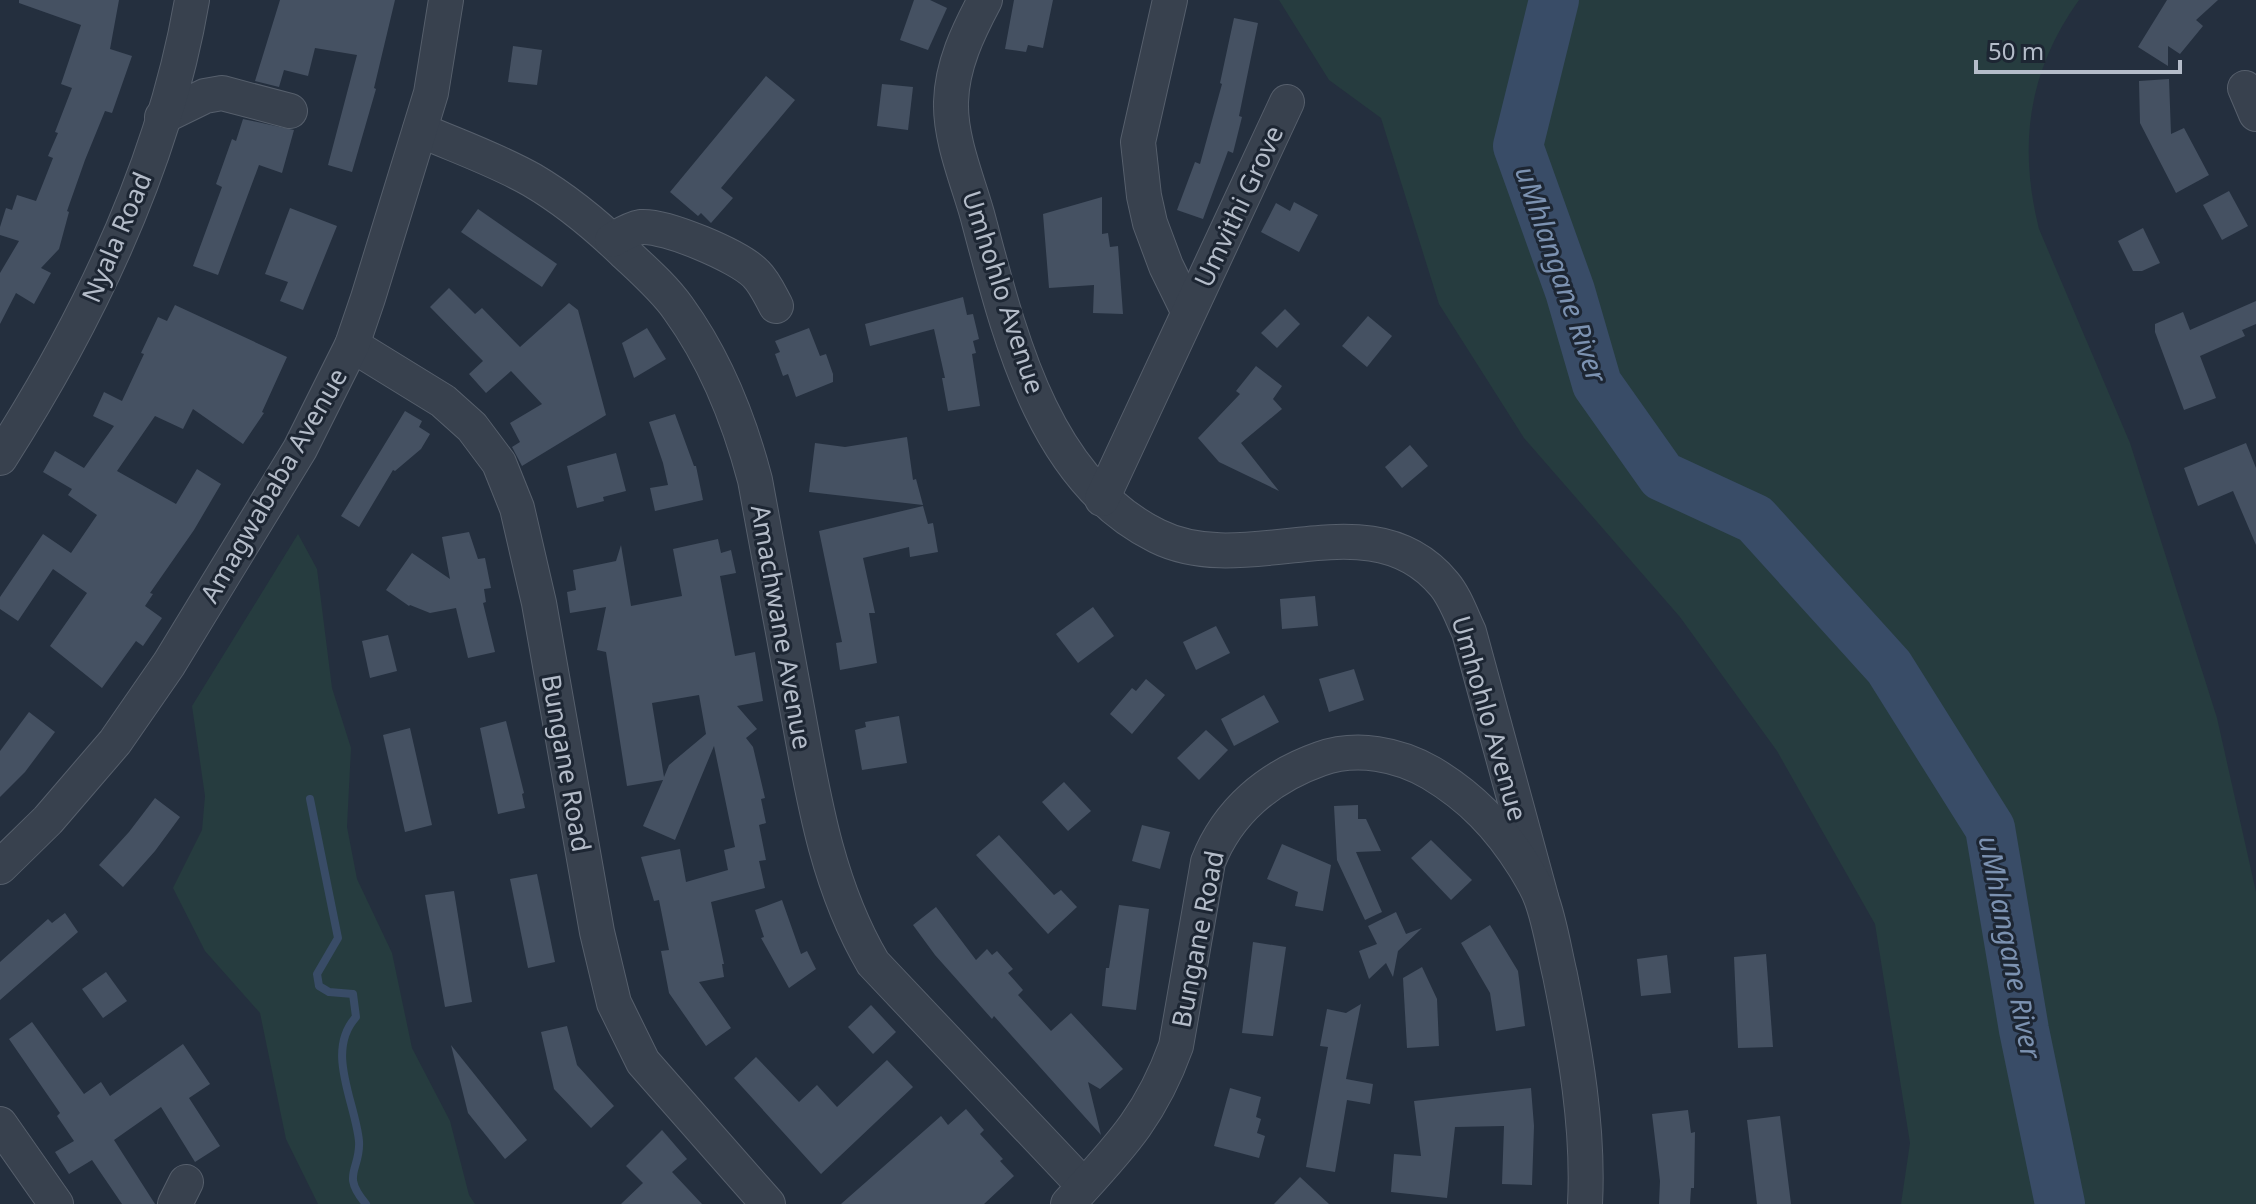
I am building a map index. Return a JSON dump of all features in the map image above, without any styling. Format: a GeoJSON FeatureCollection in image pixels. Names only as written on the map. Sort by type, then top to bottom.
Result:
{"type":"FeatureCollection","features":[{"type":"Feature","properties":{"kind":"street","name":"Nyala Road"},"geometry":{"type":"LineString","coordinates":[[0,458],[54,371],[103,274],[131,208],[162,117],[192,0]]}},
{"type":"Feature","properties":{"kind":"street","name":"Amagwababa Avenue"},"geometry":{"type":"LineString","coordinates":[[0,867],[48,820],[115,742],[169,664],[300,449],[352,345],[431,93],[446,0]]}},
{"type":"Feature","properties":{"kind":"street","name":"Umhohlo Avenue"},"geometry":{"type":"LineString","coordinates":[[985,0],[964,42],[954,74],[951,101],[955,134],[983,238],[1027,376],[1063,450],[1102,499],[1156,536],[1185,546],[1225,551],[1369,541],[1405,554],[1432,571],[1453,598],[1469,632],[1541,897]]}},
{"type":"Feature","properties":{"kind":"street","name":"Umvithi Grove"},"geometry":{"type":"LineString","coordinates":[[1170,0],[1138,142],[1150,223],[1188,311]]}},
{"type":"Feature","properties":{"kind":"street"},"geometry":{"type":"LineString","coordinates":[[162,117],[205,96],[222,93],[290,111]]}},
{"type":"Feature","properties":{"kind":"street","name":"Umvithi Grove"},"geometry":{"type":"LineString","coordinates":[[1102,499],[1287,102]]}},
{"type":"Feature","properties":{"kind":"street","name":"Amachwane Avenue"},"geometry":{"type":"LineString","coordinates":[[420,130],[530,179],[591,220],[677,307],[713,368],[744,437],[755,480],[816,806],[830,867],[855,933],[873,963],[1076,1195]]}},
{"type":"Feature","properties":{"kind":"street"},"geometry":{"type":"LineString","coordinates":[[612,240],[642,227],[676,233],[737,259],[765,284],[776,306]]}},
{"type":"Feature","properties":{"kind":"street","name":"Bungane Road"},"geometry":{"type":"LineString","coordinates":[[352,345],[443,401],[472,427],[499,463],[517,508],[539,603],[597,932],[614,1003],[643,1062],[768,1204]]}},
{"type":"Feature","properties":{"kind":"street","name":"Bungane Road"},"geometry":{"type":"LineString","coordinates":[[1076,1195],[1130,1135],[1157,1094],[1176,1046],[1208,862],[1216,841],[1229,821],[1265,786],[1298,768],[1332,755],[1361,753],[1386,755],[1416,765],[1459,790],[1484,812],[1507,839],[1541,897],[1570,1024],[1579,1095],[1585,1204]]}},
{"type":"Feature","properties":{"kind":"street"},"geometry":{"type":"LineString","coordinates":[[1,1128],[56,1204]]}},
{"type":"Feature","properties":{"kind":"green space"},"geometry":{"type":"Polygon","coordinates":[[[1279,0],[2079,0],[2048,54],[2038,82],[2029,138],[2033,198],[2039,229],[2130,443],[2217,718],[2256,892],[2256,1204],[1901,1204],[1910,1143],[1875,924],[1777,751],[1680,617],[1524,438],[1439,304],[1381,118],[1329,80],[1279,0]]]}},
{"type":"Feature","properties":{"kind":"green space"},"geometry":{"type":"Polygon","coordinates":[[[298,534],[317,569],[332,688],[351,748],[347,827],[357,879],[392,953],[412,1048],[450,1121],[469,1195],[475,1204],[318,1204],[286,1139],[260,1013],[205,951],[173,888],[202,830],[205,796],[192,706],[298,534]]]}},
{"type":"Feature","properties":{"kind":"building"},"geometry":{"type":"Polygon","coordinates":[[[19,0],[119,0],[110,49],[132,56],[112,113],[105,111],[85,160],[67,211],[59,249],[41,268],[51,273],[34,304],[16,293],[0,324],[0,273],[19,241],[0,235],[0,227],[6,208],[12,210],[17,195],[36,201],[53,158],[48,156],[72,88],[61,84],[81,25],[19,3],[19,0]]]}},
{"type":"Feature","properties":{"kind":"building"},"geometry":{"type":"Polygon","coordinates":[[[280,0],[395,0],[376,89],[352,172],[328,165],[357,55],[315,48],[308,76],[284,70],[279,87],[255,81],[280,0]]]}},
{"type":"Feature","properties":{"kind":"building"},"geometry":{"type":"Polygon","coordinates":[[[914,0],[930,0],[947,8],[928,50],[900,40],[914,0]]]}},
{"type":"Feature","properties":{"kind":"building"},"geometry":{"type":"Polygon","coordinates":[[[1014,0],[1053,0],[1043,48],[1028,45],[1026,52],[1005,49],[1014,0]]]}},
{"type":"Feature","properties":{"kind":"building"},"geometry":{"type":"Polygon","coordinates":[[[2167,0],[2218,0],[2196,20],[2203,26],[2180,54],[2168,46],[2168,66],[2138,47],[2167,0]]]}},
{"type":"Feature","properties":{"kind":"building"},"geometry":{"type":"Polygon","coordinates":[[[1234,18],[1258,23],[1233,153],[1228,151],[1203,219],[1177,210],[1195,162],[1200,164],[1222,84],[1234,18]]]}},
{"type":"Feature","properties":{"kind":"building"},"geometry":{"type":"Polygon","coordinates":[[[513,46],[542,50],[537,85],[508,82],[513,46]]]}},
{"type":"Feature","properties":{"kind":"building"},"geometry":{"type":"Polygon","coordinates":[[[766,76],[795,100],[721,188],[733,198],[711,223],[670,192],[766,76]]]}},
{"type":"Feature","properties":{"kind":"building"},"geometry":{"type":"Polygon","coordinates":[[[2169,79],[2171,134],[2184,128],[2209,175],[2176,193],[2140,123],[2139,81],[2169,79]]]}},
{"type":"Feature","properties":{"kind":"building"},"geometry":{"type":"Polygon","coordinates":[[[882,84],[913,87],[908,130],[877,126],[882,84]]]}},
{"type":"Feature","properties":{"kind":"building"},"geometry":{"type":"Polygon","coordinates":[[[243,119],[294,130],[282,173],[259,165],[218,275],[193,266],[222,187],[216,184],[232,139],[236,141],[243,119]]]}},
{"type":"Feature","properties":{"kind":"building"},"geometry":{"type":"Polygon","coordinates":[[[2229,191],[2248,226],[2222,240],[2203,205],[2229,191]]]}},
{"type":"Feature","properties":{"kind":"building"},"geometry":{"type":"Polygon","coordinates":[[[1102,197],[1102,234],[1108,233],[1110,247],[1118,246],[1123,314],[1093,313],[1094,285],[1049,288],[1043,214],[1102,197]]]}},
{"type":"Feature","properties":{"kind":"building"},"geometry":{"type":"Polygon","coordinates":[[[1294,202],[1318,215],[1299,252],[1261,232],[1276,203],[1290,211],[1294,202]]]}},
{"type":"Feature","properties":{"kind":"building"},"geometry":{"type":"Polygon","coordinates":[[[290,208],[337,226],[303,310],[280,301],[288,282],[265,274],[290,208]]]}},
{"type":"Feature","properties":{"kind":"building"},"geometry":{"type":"Polygon","coordinates":[[[478,209],[557,264],[542,287],[461,232],[478,209]]]}},
{"type":"Feature","properties":{"kind":"building"},"geometry":{"type":"Polygon","coordinates":[[[2143,228],[2160,263],[2142,271],[2133,271],[2118,241],[2143,228]]]}},
{"type":"Feature","properties":{"kind":"building"},"geometry":{"type":"Polygon","coordinates":[[[449,288],[475,314],[482,308],[520,347],[569,303],[578,310],[606,415],[522,466],[512,447],[520,442],[510,423],[542,404],[511,371],[486,393],[469,374],[483,361],[430,307],[449,288]]]}},
{"type":"Feature","properties":{"kind":"building"},"geometry":{"type":"Polygon","coordinates":[[[963,297],[967,315],[973,314],[979,339],[973,341],[976,353],[972,354],[980,406],[948,411],[942,378],[945,378],[934,329],[870,346],[865,324],[963,297]]]}},
{"type":"Feature","properties":{"kind":"building"},"geometry":{"type":"Polygon","coordinates":[[[2256,301],[2256,324],[2242,330],[2245,336],[2200,356],[2216,398],[2184,410],[2155,332],[2155,324],[2183,312],[2190,330],[2256,301]]]}},
{"type":"Feature","properties":{"kind":"building"},"geometry":{"type":"Polygon","coordinates":[[[175,305],[287,357],[264,413],[243,444],[193,409],[183,429],[155,416],[117,471],[176,504],[197,469],[221,484],[194,530],[150,593],[153,594],[145,606],[162,618],[143,646],[136,641],[102,688],[50,646],[87,593],[53,569],[18,621],[0,609],[0,597],[43,534],[71,553],[97,515],[68,495],[72,489],[43,472],[55,451],[84,468],[114,426],[93,416],[104,392],[122,401],[158,317],[167,321],[175,305]]]}},
{"type":"Feature","properties":{"kind":"building"},"geometry":{"type":"Polygon","coordinates":[[[1285,309],[1300,324],[1277,348],[1261,333],[1285,309]]]}},
{"type":"Feature","properties":{"kind":"building"},"geometry":{"type":"Polygon","coordinates":[[[1368,316],[1392,336],[1367,367],[1342,346],[1368,316]]]}},
{"type":"Feature","properties":{"kind":"building"},"geometry":{"type":"Polygon","coordinates":[[[647,328],[666,359],[634,378],[622,343],[647,328]]]}},
{"type":"Feature","properties":{"kind":"building"},"geometry":{"type":"Polygon","coordinates":[[[809,328],[820,356],[826,354],[833,382],[796,397],[788,374],[783,376],[775,354],[780,352],[775,341],[809,328]]]}},
{"type":"Feature","properties":{"kind":"building"},"geometry":{"type":"Polygon","coordinates":[[[1256,366],[1282,386],[1273,399],[1282,409],[1241,443],[1279,491],[1219,462],[1198,438],[1240,394],[1236,391],[1256,366]]]}},
{"type":"Feature","properties":{"kind":"building"},"geometry":{"type":"Polygon","coordinates":[[[405,411],[422,421],[419,427],[430,434],[421,449],[393,470],[359,527],[341,516],[405,411]]]}},
{"type":"Feature","properties":{"kind":"building"},"geometry":{"type":"Polygon","coordinates":[[[675,414],[696,466],[703,500],[655,511],[650,488],[668,485],[649,422],[675,414]]]}},
{"type":"Feature","properties":{"kind":"building"},"geometry":{"type":"Polygon","coordinates":[[[907,437],[913,480],[916,479],[923,505],[809,492],[815,443],[845,447],[907,437]]]}},
{"type":"Feature","properties":{"kind":"building"},"geometry":{"type":"Polygon","coordinates":[[[2246,443],[2256,468],[2256,545],[2233,491],[2198,506],[2184,468],[2246,443]]]}},
{"type":"Feature","properties":{"kind":"building"},"geometry":{"type":"Polygon","coordinates":[[[1410,445],[1428,466],[1402,488],[1385,467],[1410,445]]]}},
{"type":"Feature","properties":{"kind":"building"},"geometry":{"type":"Polygon","coordinates":[[[616,453],[626,491],[577,508],[567,466],[616,453]]]}},
{"type":"Feature","properties":{"kind":"building"},"geometry":{"type":"Polygon","coordinates":[[[923,506],[928,524],[933,523],[938,552],[910,557],[909,547],[863,558],[875,613],[869,613],[877,663],[840,670],[836,643],[842,642],[819,531],[923,506]]]}},
{"type":"Feature","properties":{"kind":"building"},"geometry":{"type":"Polygon","coordinates":[[[469,532],[478,559],[485,558],[491,588],[484,589],[486,602],[483,603],[495,652],[468,658],[456,608],[430,613],[409,606],[386,590],[412,553],[450,579],[442,537],[469,532]]]}},
{"type":"Feature","properties":{"kind":"building"},"geometry":{"type":"Polygon","coordinates":[[[718,539],[721,553],[731,550],[736,573],[720,576],[735,656],[755,652],[763,701],[737,706],[757,729],[746,738],[753,747],[765,798],[761,799],[766,823],[759,825],[766,860],[759,861],[765,888],[711,902],[724,977],[699,982],[731,1028],[706,1046],[669,993],[661,951],[669,950],[659,900],[654,901],[641,857],[680,849],[686,882],[728,870],[724,850],[735,847],[714,746],[675,840],[643,826],[663,780],[627,786],[606,652],[597,650],[606,607],[570,613],[567,592],[576,590],[573,570],[616,561],[621,545],[631,606],[682,596],[673,549],[718,539]],[[699,695],[652,703],[664,777],[669,765],[706,734],[699,695]]]}},
{"type":"Feature","properties":{"kind":"building"},"geometry":{"type":"Polygon","coordinates":[[[1315,596],[1318,626],[1282,629],[1280,599],[1315,596]]]}},
{"type":"Feature","properties":{"kind":"building"},"geometry":{"type":"Polygon","coordinates":[[[1093,607],[1114,636],[1078,663],[1056,634],[1093,607]]]}},
{"type":"Feature","properties":{"kind":"building"},"geometry":{"type":"Polygon","coordinates":[[[1216,626],[1230,653],[1196,670],[1183,642],[1216,626]]]}},
{"type":"Feature","properties":{"kind":"building"},"geometry":{"type":"Polygon","coordinates":[[[388,635],[397,671],[370,678],[362,641],[388,635]]]}},
{"type":"Feature","properties":{"kind":"building"},"geometry":{"type":"Polygon","coordinates":[[[1354,669],[1364,700],[1329,712],[1319,679],[1354,669]]]}},
{"type":"Feature","properties":{"kind":"building"},"geometry":{"type":"Polygon","coordinates":[[[1146,679],[1165,695],[1132,734],[1110,714],[1132,688],[1136,691],[1146,679]]]}},
{"type":"Feature","properties":{"kind":"building"},"geometry":{"type":"Polygon","coordinates":[[[1264,695],[1279,722],[1234,746],[1221,719],[1264,695]]]}},
{"type":"Feature","properties":{"kind":"building"},"geometry":{"type":"Polygon","coordinates":[[[29,712],[55,732],[25,772],[0,797],[0,751],[29,712]]]}},
{"type":"Feature","properties":{"kind":"building"},"geometry":{"type":"Polygon","coordinates":[[[899,716],[907,763],[862,770],[855,730],[866,727],[865,722],[899,716]]]}},
{"type":"Feature","properties":{"kind":"building"},"geometry":{"type":"Polygon","coordinates":[[[506,721],[525,808],[498,814],[480,728],[506,721]]]}},
{"type":"Feature","properties":{"kind":"building"},"geometry":{"type":"Polygon","coordinates":[[[410,728],[432,825],[405,832],[383,735],[410,728]]]}},
{"type":"Feature","properties":{"kind":"building"},"geometry":{"type":"Polygon","coordinates":[[[1206,730],[1228,750],[1199,780],[1177,758],[1206,730]]]}},
{"type":"Feature","properties":{"kind":"building"},"geometry":{"type":"Polygon","coordinates":[[[1064,782],[1091,811],[1068,831],[1042,802],[1064,782]]]}},
{"type":"Feature","properties":{"kind":"building"},"geometry":{"type":"Polygon","coordinates":[[[155,798],[180,817],[123,887],[99,865],[155,798]]]}},
{"type":"Feature","properties":{"kind":"building"},"geometry":{"type":"Polygon","coordinates":[[[1358,805],[1358,819],[1366,819],[1381,851],[1356,852],[1382,912],[1365,920],[1337,860],[1334,806],[1358,805]]]}},
{"type":"Feature","properties":{"kind":"building"},"geometry":{"type":"Polygon","coordinates":[[[1142,825],[1170,832],[1160,869],[1132,861],[1142,825]]]}},
{"type":"Feature","properties":{"kind":"building"},"geometry":{"type":"Polygon","coordinates":[[[999,835],[1054,895],[1061,890],[1077,907],[1048,934],[976,855],[999,835]]]}},
{"type":"Feature","properties":{"kind":"building"},"geometry":{"type":"Polygon","coordinates":[[[1431,840],[1472,880],[1451,900],[1411,858],[1431,840]]]}},
{"type":"Feature","properties":{"kind":"building"},"geometry":{"type":"Polygon","coordinates":[[[1282,844],[1331,865],[1323,911],[1295,906],[1298,892],[1267,879],[1282,844]]]}},
{"type":"Feature","properties":{"kind":"building"},"geometry":{"type":"Polygon","coordinates":[[[537,874],[555,962],[528,968],[510,879],[537,874]]]}},
{"type":"Feature","properties":{"kind":"building"},"geometry":{"type":"Polygon","coordinates":[[[454,891],[472,1002],[445,1007],[425,895],[454,891]]]}},
{"type":"Feature","properties":{"kind":"building"},"geometry":{"type":"Polygon","coordinates":[[[782,900],[801,954],[807,951],[816,969],[789,988],[761,938],[764,937],[755,910],[782,900]]]}},
{"type":"Feature","properties":{"kind":"building"},"geometry":{"type":"Polygon","coordinates":[[[1119,905],[1149,909],[1136,1010],[1102,1006],[1119,905]]]}},
{"type":"Feature","properties":{"kind":"building"},"geometry":{"type":"Polygon","coordinates":[[[936,907],[976,960],[987,949],[992,955],[997,951],[1013,969],[1008,973],[1023,990],[1018,995],[1051,1031],[1071,1013],[1123,1069],[1100,1089],[1088,1082],[1101,1135],[994,1016],[992,1019],[935,955],[913,925],[936,907]]]}},
{"type":"Feature","properties":{"kind":"building"},"geometry":{"type":"Polygon","coordinates":[[[1396,912],[1406,934],[1422,928],[1398,951],[1393,977],[1386,963],[1369,979],[1359,951],[1377,944],[1368,926],[1396,912]]]}},
{"type":"Feature","properties":{"kind":"building"},"geometry":{"type":"Polygon","coordinates":[[[65,913],[78,932],[0,1000],[0,962],[48,919],[52,923],[65,913]]]}},
{"type":"Feature","properties":{"kind":"building"},"geometry":{"type":"Polygon","coordinates":[[[1490,925],[1518,971],[1525,1026],[1496,1031],[1490,993],[1461,943],[1490,925]]]}},
{"type":"Feature","properties":{"kind":"building"},"geometry":{"type":"Polygon","coordinates":[[[1253,942],[1286,947],[1273,1036],[1242,1033],[1253,942]]]}},
{"type":"Feature","properties":{"kind":"building"},"geometry":{"type":"Polygon","coordinates":[[[1766,954],[1773,1047],[1738,1048],[1734,957],[1766,954]]]}},
{"type":"Feature","properties":{"kind":"building"},"geometry":{"type":"Polygon","coordinates":[[[1667,955],[1671,993],[1641,996],[1637,959],[1667,955]]]}},
{"type":"Feature","properties":{"kind":"building"},"geometry":{"type":"Polygon","coordinates":[[[1422,967],[1437,999],[1439,1046],[1407,1048],[1403,978],[1422,967]]]}},
{"type":"Feature","properties":{"kind":"building"},"geometry":{"type":"Polygon","coordinates":[[[106,972],[127,1001],[103,1018],[82,989],[106,972]]]}},
{"type":"Feature","properties":{"kind":"building"},"geometry":{"type":"Polygon","coordinates":[[[1361,1004],[1346,1079],[1373,1084],[1370,1104],[1347,1100],[1335,1172],[1306,1167],[1328,1047],[1320,1046],[1327,1009],[1346,1013],[1361,1004]]]}},
{"type":"Feature","properties":{"kind":"building"},"geometry":{"type":"Polygon","coordinates":[[[871,1005],[896,1032],[873,1054],[848,1027],[871,1005]]]}},
{"type":"Feature","properties":{"kind":"building"},"geometry":{"type":"Polygon","coordinates":[[[32,1022],[84,1094],[101,1082],[110,1096],[183,1044],[210,1084],[189,1098],[220,1146],[195,1162],[161,1107],[114,1140],[155,1204],[122,1204],[92,1160],[69,1174],[55,1152],[74,1141],[57,1116],[60,1113],[9,1039],[32,1022]]]}},
{"type":"Feature","properties":{"kind":"building"},"geometry":{"type":"Polygon","coordinates":[[[567,1026],[577,1065],[614,1106],[591,1128],[554,1089],[541,1032],[567,1026]]]}},
{"type":"Feature","properties":{"kind":"building"},"geometry":{"type":"Polygon","coordinates":[[[451,1045],[527,1140],[505,1159],[468,1113],[451,1045]]]}},
{"type":"Feature","properties":{"kind":"building"},"geometry":{"type":"Polygon","coordinates":[[[756,1057],[799,1102],[817,1085],[837,1107],[887,1060],[913,1087],[821,1174],[734,1078],[756,1057]]]}},
{"type":"Feature","properties":{"kind":"building"},"geometry":{"type":"Polygon","coordinates":[[[1230,1088],[1261,1097],[1256,1117],[1261,1119],[1257,1133],[1265,1136],[1259,1158],[1214,1146],[1230,1088]]]}},
{"type":"Feature","properties":{"kind":"building"},"geometry":{"type":"Polygon","coordinates":[[[1531,1088],[1534,1126],[1532,1185],[1502,1184],[1504,1126],[1455,1127],[1447,1198],[1391,1192],[1394,1154],[1421,1156],[1414,1101],[1531,1088]]]}},
{"type":"Feature","properties":{"kind":"building"},"geometry":{"type":"Polygon","coordinates":[[[966,1109],[984,1130],[980,1134],[1014,1176],[984,1204],[841,1204],[941,1116],[948,1125],[966,1109]]]}},
{"type":"Feature","properties":{"kind":"building"},"geometry":{"type":"Polygon","coordinates":[[[1688,1110],[1691,1133],[1695,1132],[1694,1188],[1691,1188],[1690,1204],[1659,1204],[1660,1181],[1652,1114],[1688,1110]]]}},
{"type":"Feature","properties":{"kind":"building"},"geometry":{"type":"Polygon","coordinates":[[[1780,1116],[1791,1204],[1757,1204],[1747,1120],[1780,1116]]]}},
{"type":"Feature","properties":{"kind":"building"},"geometry":{"type":"Polygon","coordinates":[[[662,1130],[687,1159],[672,1172],[702,1204],[621,1204],[643,1183],[626,1166],[662,1130]]]}},
{"type":"Feature","properties":{"kind":"building"},"geometry":{"type":"Polygon","coordinates":[[[1300,1177],[1329,1204],[1274,1204],[1300,1177]]]}},
{"type":"Feature","properties":{"kind":"waterway","name":"uMhlangane River"},"geometry":{"type":"LineString","coordinates":[[1554,0],[1518,146],[1570,291],[1597,384],[1662,476],[1755,519],[1889,667],[1990,828],[2024,1030],[2060,1204]]}},
{"type":"Feature","properties":{"kind":"waterway"},"geometry":{"type":"LineString","coordinates":[[310,799],[338,938],[317,974],[319,986],[329,992],[353,994],[356,1017],[347,1030],[342,1061],[359,1141],[354,1186],[366,1204]]}}]}
